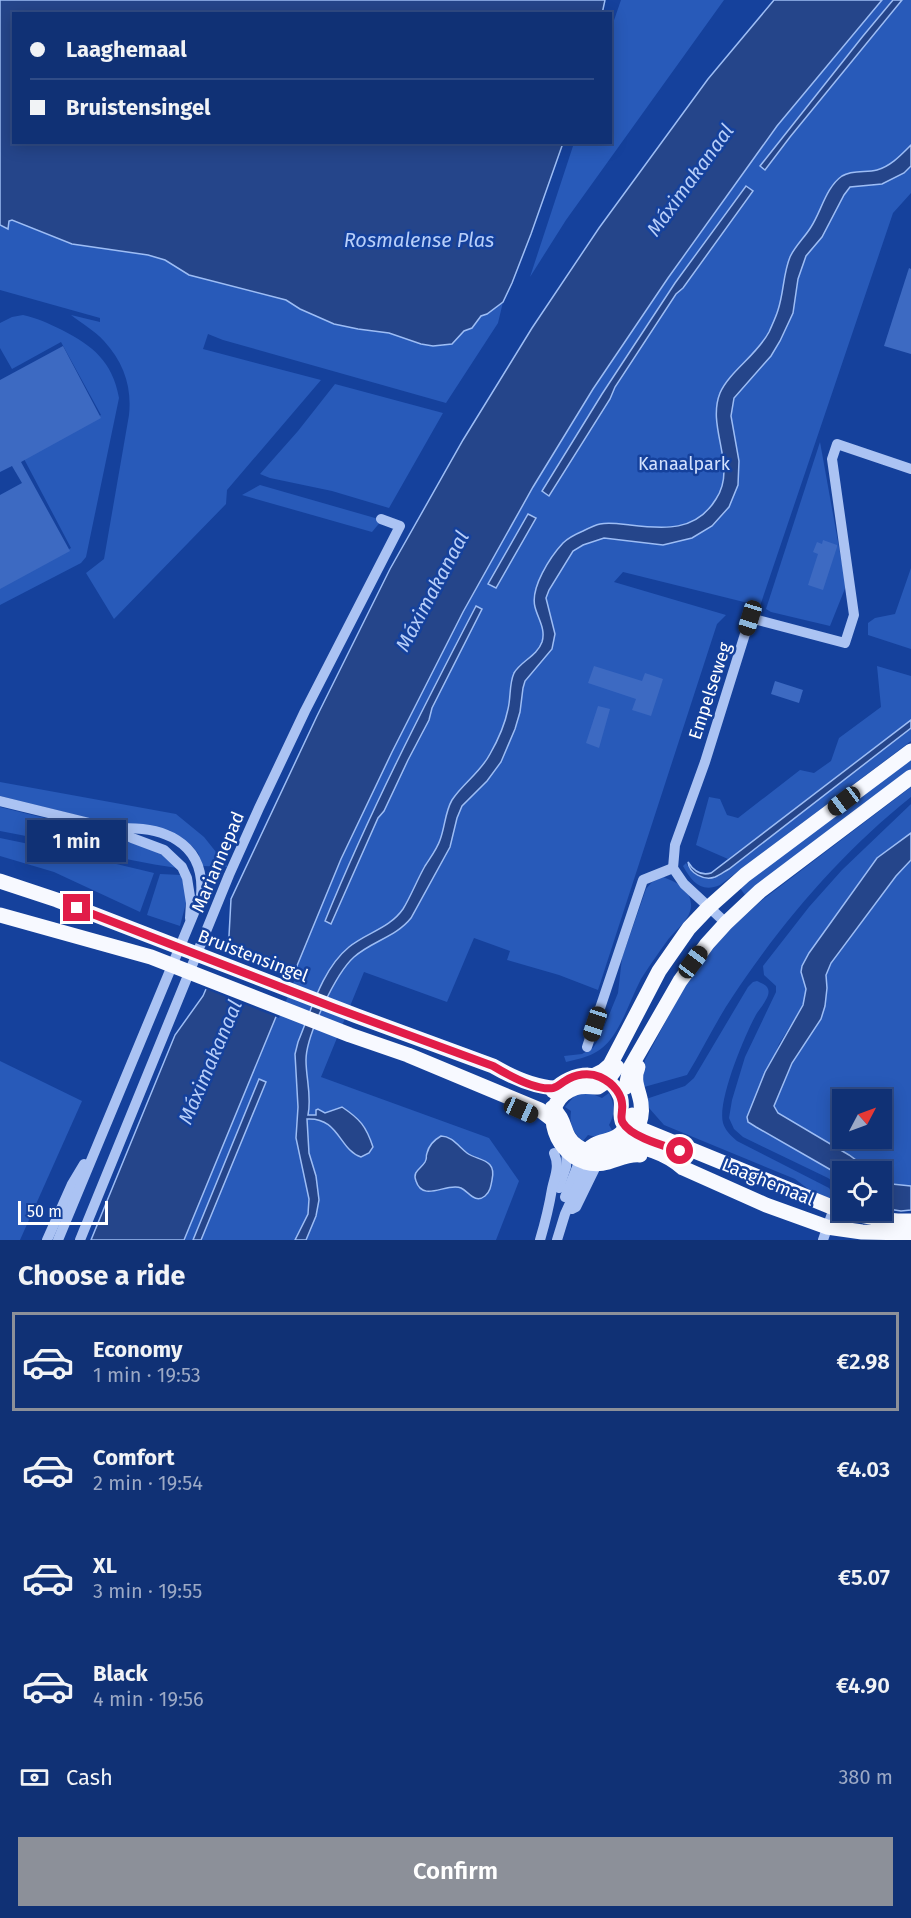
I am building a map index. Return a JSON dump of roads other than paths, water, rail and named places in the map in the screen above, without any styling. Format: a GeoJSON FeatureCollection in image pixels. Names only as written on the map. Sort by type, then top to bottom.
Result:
{"type":"FeatureCollection","features":[{"type":"Feature","properties":{"kind":"main road"},"geometry":{"type":"LineString","coordinates":[[603,1073],[635,1030],[635,1017],[659,971],[689,928],[708,908],[745,875],[911,751]]}},
{"type":"Feature","properties":{"kind":"main road"},"geometry":{"type":"LineString","coordinates":[[630,1082],[603,1073],[587,1074],[574,1077],[555,1088],[548,1114],[548,1141],[581,1156],[609,1163],[623,1152],[635,1123],[630,1082],[651,1043],[654,1028],[680,981],[707,944],[760,891],[911,777]]}},
{"type":"Feature","properties":{"kind":"main road","name":"Bruistensingel"},"geometry":{"type":"LineString","coordinates":[[0,881],[57,900],[493,1066],[513,1069],[541,1079],[547,1079],[576,1066],[603,1073]]}},
{"type":"Feature","properties":{"kind":"main road"},"geometry":{"type":"LineString","coordinates":[[0,915],[151,957],[350,1035],[408,1054],[483,1086],[493,1084],[548,1114],[561,1117],[567,1135],[581,1156]]}},
{"type":"Feature","properties":{"kind":"main road"},"geometry":{"type":"LineString","coordinates":[[548,1114],[562,1096],[572,1089],[583,1086],[598,1088],[606,1056],[623,1024],[635,1017]]}},
{"type":"Feature","properties":{"kind":"main road","name":"Bruistensingel"},"geometry":{"type":"LineString","coordinates":[[493,1066],[509,1076],[541,1087],[555,1088]]}},
{"type":"Feature","properties":{"kind":"main road"},"geometry":{"type":"LineString","coordinates":[[603,1073],[619,1094],[622,1121],[635,1123]]}},
{"type":"Feature","properties":{"kind":"main road"},"geometry":{"type":"LineString","coordinates":[[581,1156],[594,1143],[614,1139],[635,1123]]}},
{"type":"Feature","properties":{"kind":"main road","name":"Laaghemaal"},"geometry":{"type":"LineString","coordinates":[[635,1123],[649,1124],[684,1139],[693,1150]]}},
{"type":"Feature","properties":{"kind":"main road","name":"Laaghemaal"},"geometry":{"type":"LineString","coordinates":[[635,1123],[680,1151],[693,1150],[832,1207]]}},
{"type":"Feature","properties":{"kind":"main road","name":"Laaghemaal"},"geometry":{"type":"LineString","coordinates":[[623,1152],[639,1155],[672,1167],[683,1168],[825,1234],[911,1233]]}},
{"type":"Feature","properties":{"kind":"main road","name":"Laaghemaal"},"geometry":{"type":"LineString","coordinates":[[892,1221],[911,1221]]}},
{"type":"Feature","properties":{"kind":"street","name":"Empelseweg"},"geometry":{"type":"LineString","coordinates":[[673,868],[675,845],[705,762],[750,618],[845,643],[854,615],[832,459],[837,444],[911,469]]}},
{"type":"Feature","properties":{"kind":"street","name":"Mariannepad"},"geometry":{"type":"LineString","coordinates":[[80,1240],[229,875],[259,808],[400,526],[381,519]]}},
{"type":"Feature","properties":{"kind":"street"},"geometry":{"type":"LineString","coordinates":[[0,801],[114,829],[164,850],[182,867],[187,878],[192,903],[190,924]]}},
{"type":"Feature","properties":{"kind":"street"},"geometry":{"type":"LineString","coordinates":[[58,1240],[200,903],[202,889],[199,870],[191,854],[179,841],[164,833],[143,828],[114,829]]}},
{"type":"Feature","properties":{"kind":"street"},"geometry":{"type":"LineString","coordinates":[[587,1047],[643,880],[673,868],[684,884],[726,923]]}},
{"type":"Feature","properties":{"kind":"street"},"geometry":{"type":"LineString","coordinates":[[47,1240],[72,1184],[96,1146]]}},
{"type":"Feature","properties":{"kind":"street"},"geometry":{"type":"LineString","coordinates":[[540,1240],[551,1201],[564,1176],[566,1167],[581,1156]]}},
{"type":"Feature","properties":{"kind":"street"},"geometry":{"type":"LineString","coordinates":[[557,1240],[565,1214],[563,1202],[581,1156]]}},
{"type":"Feature","properties":{"kind":"street"},"geometry":{"type":"LineString","coordinates":[[565,1214],[576,1207],[581,1156]]}},
{"type":"Feature","properties":{"kind":"street"},"geometry":{"type":"LineString","coordinates":[[825,1234],[832,1214]]}},
{"type":"Feature","properties":{"kind":"water","name":"Rosmalense Plas"},"geometry":{"type":"Polygon","coordinates":[[[0,0],[605,0],[602,12],[12,12],[12,144],[563,144],[531,234],[503,302],[481,316],[472,328],[464,331],[452,344],[433,346],[421,344],[389,333],[334,324],[286,300],[189,275],[165,260],[148,255],[72,244],[12,220],[9,221],[8,229],[0,225],[0,0]]]}},
{"type":"Feature","properties":{"kind":"water","name":"Máximakanaal"},"geometry":{"type":"Polygon","coordinates":[[[774,0],[882,0],[777,126],[668,278],[593,389],[533,487],[463,612],[341,859],[184,1240],[91,1240],[175,1035],[203,996],[229,936],[231,899],[317,716],[390,569],[463,440],[532,328],[599,228],[708,79],[774,0]]]}},
{"type":"Feature","properties":{"kind":"water"},"geometry":{"type":"Polygon","coordinates":[[[893,0],[902,0],[765,170],[760,166],[893,0]]]}},
{"type":"Feature","properties":{"kind":"water"},"geometry":{"type":"Polygon","coordinates":[[[911,145],[911,166],[904,173],[882,184],[850,187],[844,195],[822,237],[806,256],[798,279],[793,313],[780,341],[771,356],[734,398],[731,416],[739,461],[738,485],[729,507],[712,526],[692,538],[663,545],[604,538],[583,545],[573,551],[549,590],[546,598],[555,634],[552,649],[525,681],[515,729],[501,762],[487,781],[462,806],[450,847],[411,918],[398,930],[354,957],[339,976],[316,1021],[306,1060],[308,1115],[316,1115],[318,1109],[325,1113],[342,1107],[362,1124],[373,1147],[369,1153],[361,1157],[348,1148],[326,1123],[307,1119],[309,1153],[316,1176],[319,1200],[316,1216],[306,1240],[295,1240],[308,1214],[309,1199],[296,1138],[298,1107],[295,1054],[298,1042],[318,991],[331,967],[349,947],[398,916],[439,843],[452,800],[486,761],[493,749],[507,715],[514,673],[540,647],[542,642],[542,628],[534,599],[538,582],[547,564],[565,541],[596,525],[611,523],[655,527],[678,526],[699,518],[708,510],[722,486],[724,473],[717,420],[720,393],[724,385],[758,348],[769,332],[778,310],[792,253],[815,221],[836,181],[851,173],[873,171],[887,166],[911,145]]]}},
{"type":"Feature","properties":{"kind":"water"},"geometry":{"type":"Polygon","coordinates":[[[746,186],[753,191],[683,288],[676,294],[615,387],[610,399],[549,496],[542,491],[602,394],[675,283],[746,186]]]}},
{"type":"Feature","properties":{"kind":"water"},"geometry":{"type":"Polygon","coordinates":[[[528,514],[536,518],[496,588],[488,584],[528,514]]]}},
{"type":"Feature","properties":{"kind":"water"},"geometry":{"type":"Polygon","coordinates":[[[476,606],[482,609],[384,811],[378,818],[331,924],[325,921],[378,801],[476,606]]]}},
{"type":"Feature","properties":{"kind":"water"},"geometry":{"type":"Polygon","coordinates":[[[911,720],[911,728],[729,869],[711,878],[702,877],[691,870],[688,862],[698,872],[711,873],[911,720]]]}},
{"type":"Feature","properties":{"kind":"water"},"geometry":{"type":"Polygon","coordinates":[[[911,833],[911,860],[896,876],[831,963],[826,975],[825,1006],[821,1019],[792,1063],[774,1106],[778,1113],[832,1145],[832,1149],[839,1149],[857,1161],[832,1161],[832,1171],[748,1122],[747,1117],[765,1072],[803,1005],[806,989],[801,972],[802,966],[877,858],[911,833]]]}},
{"type":"Feature","properties":{"kind":"water"},"geometry":{"type":"Polygon","coordinates":[[[259,1079],[266,1082],[201,1240],[193,1240],[259,1079]]]}},
{"type":"Feature","properties":{"kind":"water"},"geometry":{"type":"Polygon","coordinates":[[[441,1136],[449,1138],[471,1156],[485,1161],[492,1168],[492,1180],[485,1196],[478,1199],[461,1188],[455,1187],[424,1191],[419,1187],[415,1178],[416,1172],[425,1162],[430,1145],[441,1136]]]}},
{"type":"Feature","properties":{"kind":"water"},"geometry":{"type":"Polygon","coordinates":[[[892,1184],[911,1186],[911,1210],[892,1210],[892,1184]]]}},
{"type":"Feature","properties":{"kind":"park label","name":"Kanaalpark"},"geometry":{"type":"Point","coordinates":[684,464]}}]}
